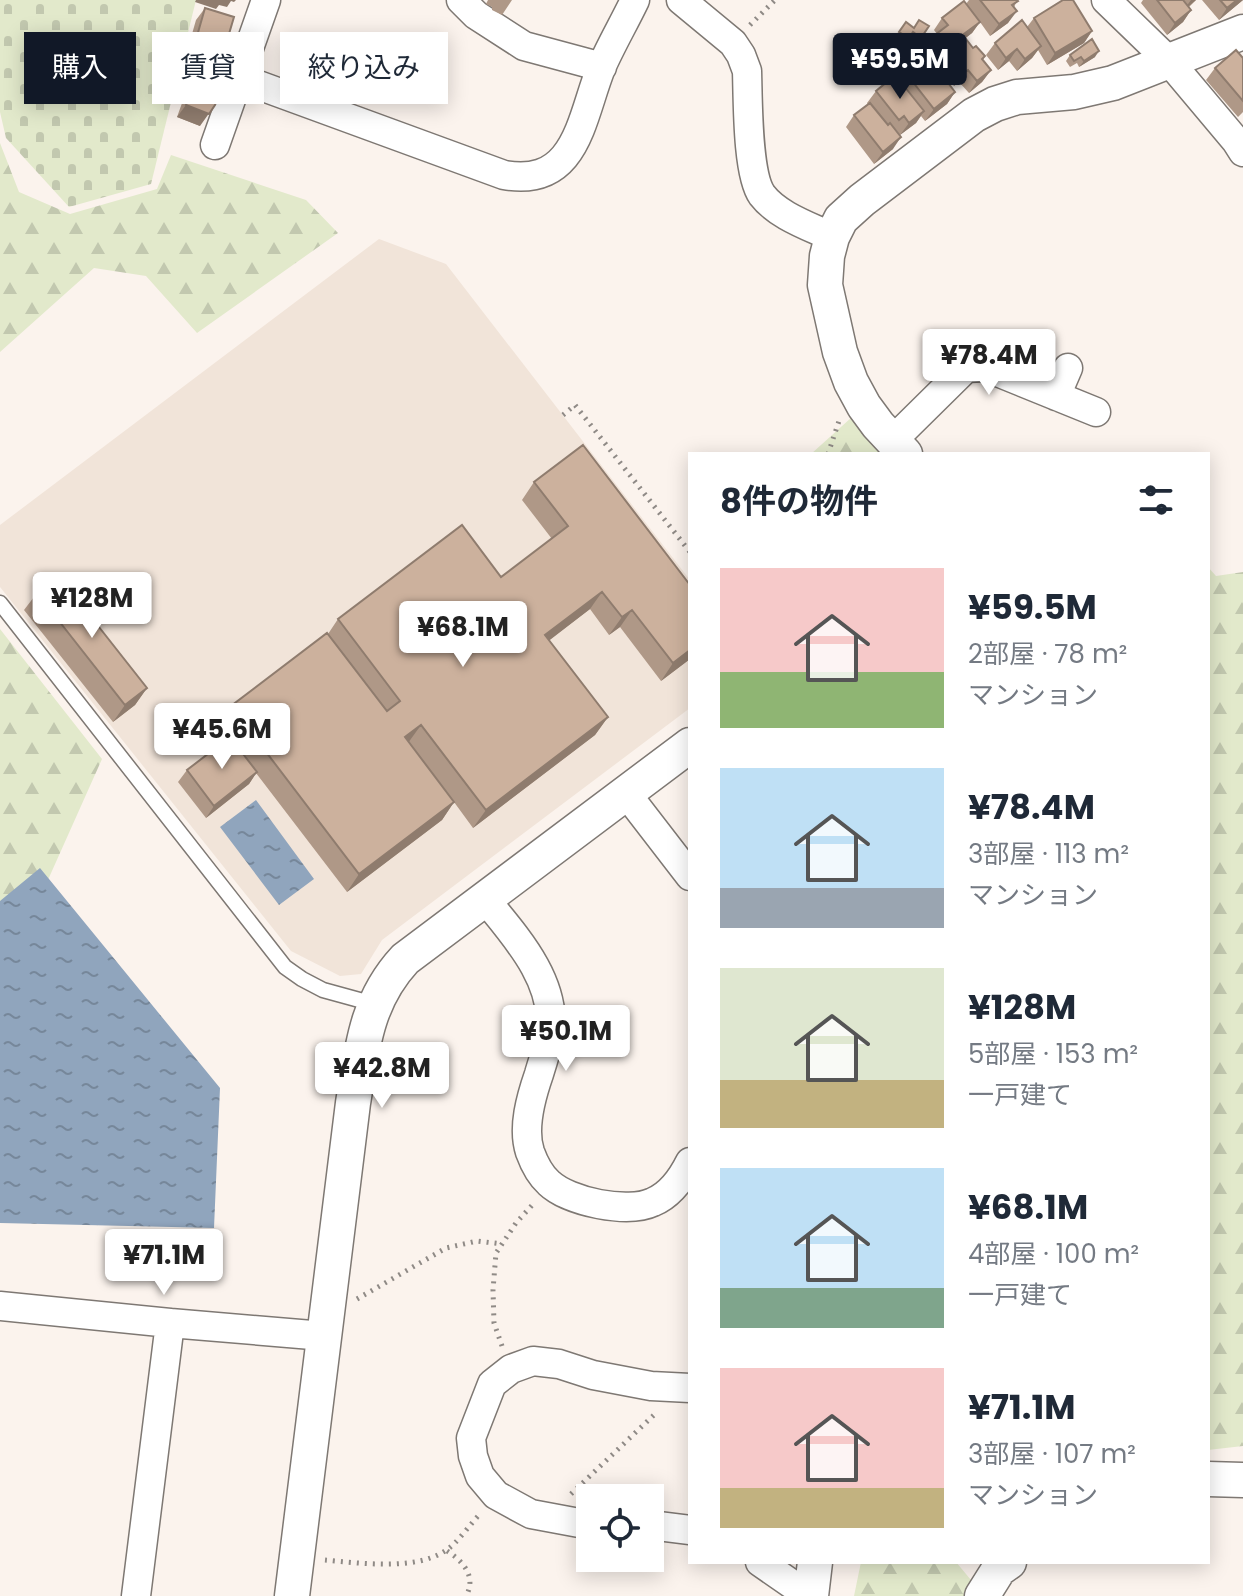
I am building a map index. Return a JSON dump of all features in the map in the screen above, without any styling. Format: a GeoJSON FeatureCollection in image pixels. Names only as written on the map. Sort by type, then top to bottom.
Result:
{"type":"FeatureCollection","features":[{"type":"Feature","properties":{"kind":"street"},"geometry":{"type":"LineString","coordinates":[[255,32],[266,0]]}},
{"type":"Feature","properties":{"kind":"street"},"geometry":{"type":"LineString","coordinates":[[461,0],[476,15],[524,46],[602,67]]}},
{"type":"Feature","properties":{"kind":"street"},"geometry":{"type":"LineString","coordinates":[[264,87],[504,175],[520,178],[547,172],[568,153],[578,136],[602,67],[635,0]]}},
{"type":"Feature","properties":{"kind":"street"},"geometry":{"type":"LineString","coordinates":[[681,0],[733,43],[741,55],[747,71],[753,176],[762,195],[779,211],[832,237]]}},
{"type":"Feature","properties":{"kind":"street"},"geometry":{"type":"LineString","coordinates":[[1106,0],[1168,60],[1243,152]]}},
{"type":"Feature","properties":{"kind":"street"},"geometry":{"type":"LineString","coordinates":[[1096,412],[985,367],[966,368],[899,447],[864,406],[840,352],[825,285],[832,237],[841,219],[862,200],[974,115],[995,104],[1017,97],[1074,92],[1113,83],[1243,32]]}},
{"type":"Feature","properties":{"kind":"street"},"geometry":{"type":"LineString","coordinates":[[215,145],[230,104]]}},
{"type":"Feature","properties":{"kind":"street"},"geometry":{"type":"LineString","coordinates":[[1056,396],[1068,368]]}},
{"type":"Feature","properties":{"kind":"street"},"geometry":{"type":"LineString","coordinates":[[292,1596],[353,1103],[365,1033],[374,1004],[393,972],[405,959],[688,746]]}},
{"type":"Feature","properties":{"kind":"street"},"geometry":{"type":"LineString","coordinates":[[626,793],[688,873]]}},
{"type":"Feature","properties":{"kind":"street"},"geometry":{"type":"LineString","coordinates":[[485,899],[525,949],[540,975],[548,1005],[550,1029],[527,1128],[529,1150],[538,1170],[551,1185],[567,1195],[630,1208],[653,1202],[667,1193],[682,1178],[688,1166]]}},
{"type":"Feature","properties":{"kind":"street"},"geometry":{"type":"LineString","coordinates":[[0,1306],[170,1323],[326,1327]]}},
{"type":"Feature","properties":{"kind":"street"},"geometry":{"type":"LineString","coordinates":[[136,1596],[170,1323]]}},
{"type":"Feature","properties":{"kind":"street"},"geometry":{"type":"LineString","coordinates":[[576,1522],[531,1514],[496,1495],[480,1476],[471,1438],[492,1384],[511,1369],[533,1361],[559,1364],[593,1375],[651,1386],[686,1388]]}},
{"type":"Feature","properties":{"kind":"street"},"geometry":{"type":"LineString","coordinates":[[1210,1479],[1243,1480]]}},
{"type":"Feature","properties":{"kind":"street"},"geometry":{"type":"LineString","coordinates":[[664,1527],[688,1530]]}},
{"type":"Feature","properties":{"kind":"street"},"geometry":{"type":"LineString","coordinates":[[763,1564],[810,1596],[815,1564]]}},
{"type":"Feature","properties":{"kind":"street"},"geometry":{"type":"LineString","coordinates":[[982,1596],[999,1569],[1006,1564]]}},
{"type":"Feature","properties":{"kind":"lane"},"geometry":{"type":"LineString","coordinates":[[0,603],[285,967],[323,990],[374,1004]]}},
{"type":"Feature","properties":{"kind":"path"},"geometry":{"type":"LineString","coordinates":[[563,415],[575,405],[688,549]]}},
{"type":"Feature","properties":{"kind":"path"},"geometry":{"type":"LineString","coordinates":[[511,1369],[494,1323],[496,1253],[516,1223],[551,1185]]}},
{"type":"Feature","properties":{"kind":"path"},"geometry":{"type":"LineString","coordinates":[[326,1327],[406,1270],[446,1248],[477,1241],[502,1244]]}},
{"type":"Feature","properties":{"kind":"path"},"geometry":{"type":"LineString","coordinates":[[548,1517],[686,1388]]}},
{"type":"Feature","properties":{"kind":"path"},"geometry":{"type":"LineString","coordinates":[[297,1557],[367,1564],[429,1558],[447,1551],[496,1495]]}},
{"type":"Feature","properties":{"kind":"path"},"geometry":{"type":"LineString","coordinates":[[447,1551],[460,1559],[469,1574],[470,1590],[466,1596]]}},
{"type":"Feature","properties":{"kind":"shaded area"},"geometry":{"type":"Polygon","coordinates":[[[379,239],[446,264],[688,577],[688,710],[382,940],[361,974],[340,976],[291,951],[0,587],[0,525],[379,239]]]}},
{"type":"Feature","properties":{"kind":"green space"},"geometry":{"type":"Polygon","coordinates":[[[0,0],[196,0],[188,32],[152,32],[152,104],[171,104],[151,184],[69,207],[6,138],[0,112],[0,0]]]}},
{"type":"Feature","properties":{"kind":"green space"},"geometry":{"type":"Polygon","coordinates":[[[0,143],[19,192],[70,214],[157,189],[171,155],[306,200],[338,233],[197,333],[146,276],[94,268],[0,352],[0,143]]]}},
{"type":"Feature","properties":{"kind":"green space"},"geometry":{"type":"Polygon","coordinates":[[[852,417],[884,452],[813,452],[852,417]]]}},
{"type":"Feature","properties":{"kind":"green space"},"geometry":{"type":"Polygon","coordinates":[[[1210,569],[1216,576],[1243,572],[1243,1446],[1210,1450],[1210,569]]]}},
{"type":"Feature","properties":{"kind":"green space"},"geometry":{"type":"Polygon","coordinates":[[[0,629],[102,759],[39,900],[0,1022],[0,629]]]}},
{"type":"Feature","properties":{"kind":"green space"},"geometry":{"type":"Polygon","coordinates":[[[861,1564],[958,1564],[971,1580],[965,1596],[854,1596],[861,1564]]]}},
{"type":"Feature","properties":{"kind":"water"},"geometry":{"type":"Polygon","coordinates":[[[256,800],[314,879],[279,905],[220,827],[256,800]]]}},
{"type":"Feature","properties":{"kind":"water"},"geometry":{"type":"Polygon","coordinates":[[[40,868],[220,1088],[214,1228],[0,1223],[0,901],[40,868]]]}},
{"type":"Feature","properties":{"kind":"building"},"geometry":{"type":"Polygon","coordinates":[[[980,0],[1017,0],[1012,5],[1017,11],[999,24],[980,0]]]}},
{"type":"Feature","properties":{"kind":"building"},"geometry":{"type":"Polygon","coordinates":[[[1063,0],[1073,0],[1092,31],[1055,53],[1034,18],[1063,0]]]}},
{"type":"Feature","properties":{"kind":"building"},"geometry":{"type":"Polygon","coordinates":[[[1157,0],[1183,0],[1191,10],[1175,23],[1157,0]]]}},
{"type":"Feature","properties":{"kind":"building"},"geometry":{"type":"Polygon","coordinates":[[[1220,0],[1237,0],[1227,8],[1220,0]]]}},
{"type":"Feature","properties":{"kind":"building"},"geometry":{"type":"Polygon","coordinates":[[[964,1],[980,22],[945,48],[935,35],[948,25],[942,18],[964,1]]]}},
{"type":"Feature","properties":{"kind":"building"},"geometry":{"type":"Polygon","coordinates":[[[205,8],[234,17],[230,32],[198,32],[205,8]]]}},
{"type":"Feature","properties":{"kind":"building"},"geometry":{"type":"Polygon","coordinates":[[[919,20],[929,26],[921,38],[913,32],[909,38],[899,32],[906,22],[914,28],[919,20]]]}},
{"type":"Feature","properties":{"kind":"building"},"geometry":{"type":"Polygon","coordinates":[[[1022,20],[1041,46],[1025,59],[1017,49],[1006,58],[995,43],[1022,20]]]}},
{"type":"Feature","properties":{"kind":"building"},"geometry":{"type":"Polygon","coordinates":[[[966,39],[985,56],[982,59],[991,70],[977,81],[968,70],[962,74],[950,60],[954,57],[949,52],[966,39]]]}},
{"type":"Feature","properties":{"kind":"building"},"geometry":{"type":"Polygon","coordinates":[[[1092,39],[1099,51],[1084,61],[1081,57],[1074,61],[1070,55],[1092,39]]]}},
{"type":"Feature","properties":{"kind":"building"},"geometry":{"type":"Polygon","coordinates":[[[1236,50],[1243,58],[1243,101],[1215,68],[1236,50]]]}},
{"type":"Feature","properties":{"kind":"building"},"geometry":{"type":"Polygon","coordinates":[[[926,64],[938,79],[942,75],[955,92],[934,109],[909,77],[926,64]]]}},
{"type":"Feature","properties":{"kind":"building"},"geometry":{"type":"Polygon","coordinates":[[[893,77],[924,111],[909,123],[904,116],[899,120],[876,91],[893,77]]]}},
{"type":"Feature","properties":{"kind":"building"},"geometry":{"type":"Polygon","coordinates":[[[870,103],[901,137],[883,152],[854,115],[870,103]]]}},
{"type":"Feature","properties":{"kind":"building"},"geometry":{"type":"Polygon","coordinates":[[[186,104],[215,104],[209,114],[186,104]]]}},
{"type":"Feature","properties":{"kind":"building"},"geometry":{"type":"Polygon","coordinates":[[[583,445],[688,582],[688,652],[673,663],[632,610],[622,617],[602,592],[545,635],[608,717],[486,810],[421,725],[405,737],[454,802],[359,874],[231,706],[327,633],[387,711],[400,701],[338,619],[462,525],[501,577],[568,526],[534,482],[583,445]]]}},
{"type":"Feature","properties":{"kind":"building"},"geometry":{"type":"Polygon","coordinates":[[[58,575],[147,688],[125,705],[37,593],[58,575]]]}},
{"type":"Feature","properties":{"kind":"building"},"geometry":{"type":"Polygon","coordinates":[[[230,737],[257,772],[214,806],[187,770],[230,737]]]}}]}
